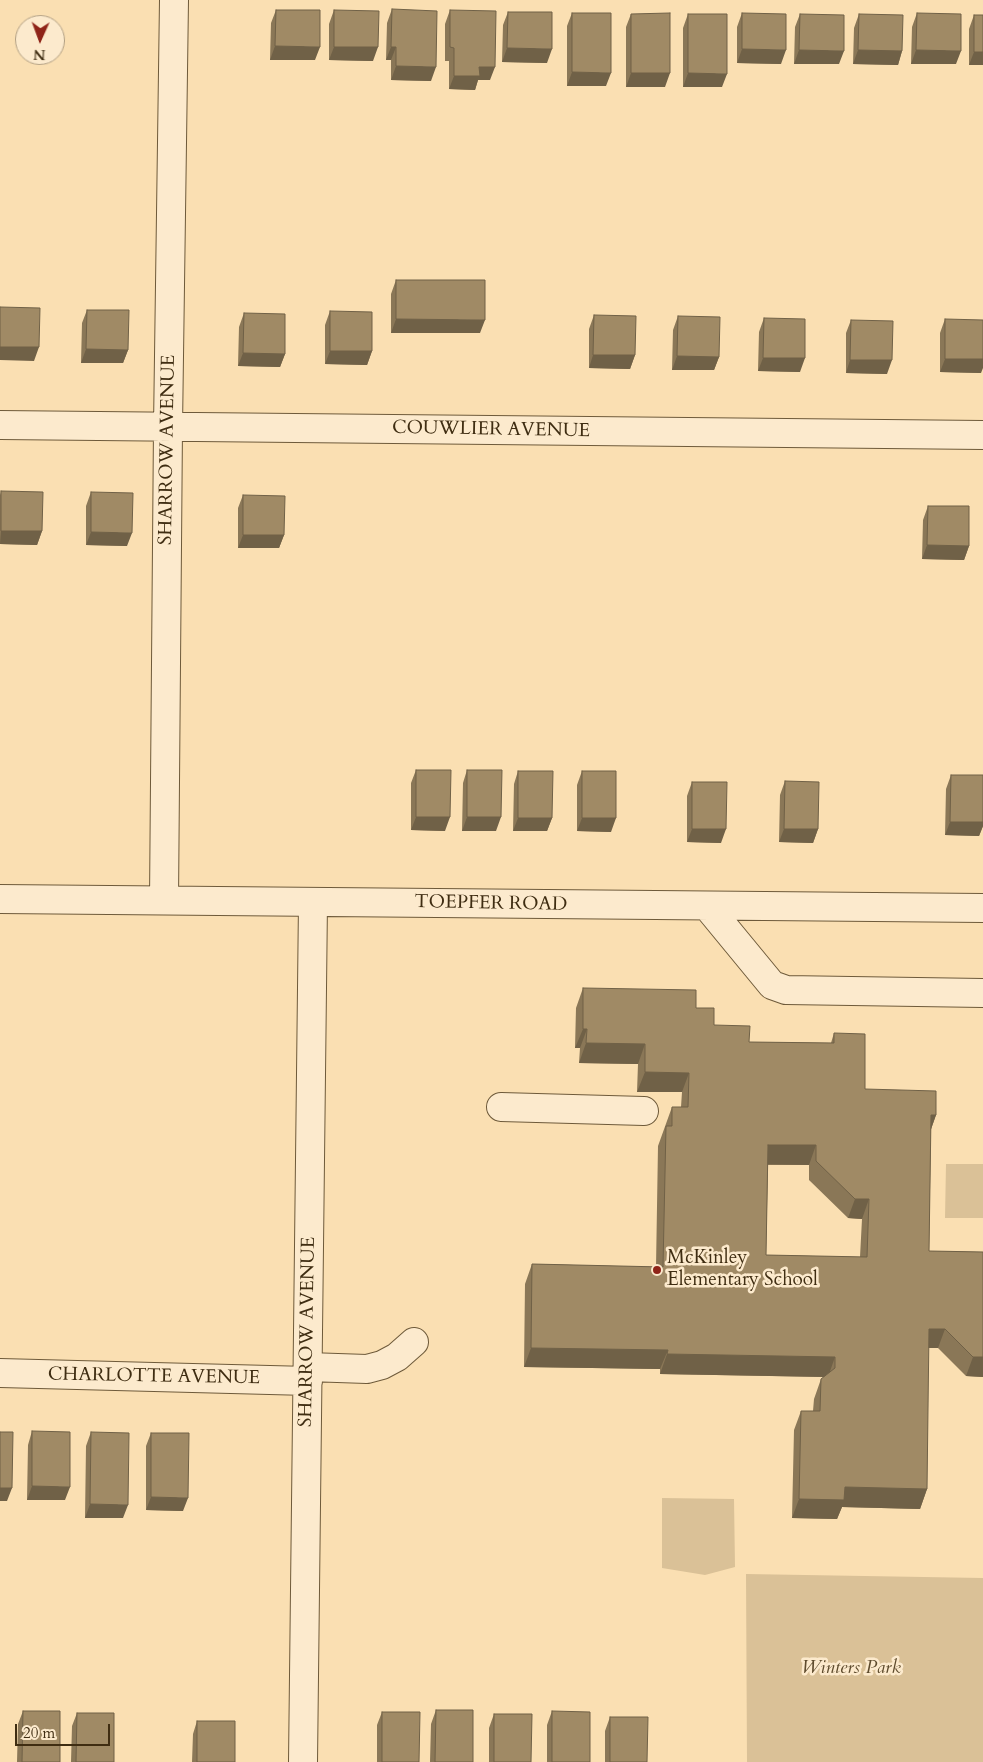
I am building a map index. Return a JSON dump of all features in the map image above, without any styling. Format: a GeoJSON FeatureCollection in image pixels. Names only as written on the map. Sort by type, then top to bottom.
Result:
{"type":"FeatureCollection","features":[{"type":"Feature","properties":{"kind":"street","name":"SHARROW AVENUE"},"geometry":{"type":"LineString","coordinates":[[164,900],[174,0]]}},
{"type":"Feature","properties":{"kind":"street","name":"COUWLIER AVENUE"},"geometry":{"type":"LineString","coordinates":[[0,425],[983,435]]}},
{"type":"Feature","properties":{"kind":"street","name":"TOEPFER ROAD"},"geometry":{"type":"LineString","coordinates":[[0,899],[983,908]]}},
{"type":"Feature","properties":{"kind":"street","name":"SHARROW AVENUE"},"geometry":{"type":"LineString","coordinates":[[303,1762],[314,902]]}},
{"type":"Feature","properties":{"kind":"street"},"geometry":{"type":"LineString","coordinates":[[707,906],[772,985],[786,990],[983,993]]}},
{"type":"Feature","properties":{"kind":"street"},"geometry":{"type":"LineString","coordinates":[[501,1107],[644,1110]]}},
{"type":"Feature","properties":{"kind":"street","name":"CHARLOTTE AVENUE"},"geometry":{"type":"LineString","coordinates":[[0,1373],[308,1374],[382,1366],[397,1357],[414,1342]]}},
{"type":"Feature","properties":{"kind":"green space"},"geometry":{"type":"Polygon","coordinates":[[[946,1164],[983,1164],[983,1218],[945,1218],[946,1164]]]}},
{"type":"Feature","properties":{"kind":"green space"},"geometry":{"type":"Polygon","coordinates":[[[662,1498],[734,1499],[735,1567],[705,1575],[662,1568],[662,1498]]]}},
{"type":"Feature","properties":{"kind":"green space","name":"Winters Park"},"geometry":{"type":"Polygon","coordinates":[[[746,1574],[983,1578],[983,1762],[747,1762],[746,1574]]]}},
{"type":"Feature","properties":{"kind":"building"},"geometry":{"type":"Polygon","coordinates":[[[392,9],[437,11],[436,67],[396,66],[396,47],[391,47],[392,9]]]}},
{"type":"Feature","properties":{"kind":"building"},"geometry":{"type":"Polygon","coordinates":[[[276,10],[320,10],[320,47],[275,46],[276,10]]]}},
{"type":"Feature","properties":{"kind":"building"},"geometry":{"type":"Polygon","coordinates":[[[334,10],[379,11],[378,47],[334,47],[334,10]]]}},
{"type":"Feature","properties":{"kind":"building"},"geometry":{"type":"Polygon","coordinates":[[[450,10],[496,11],[495,67],[479,67],[480,76],[454,76],[454,48],[450,47],[450,10]]]}},
{"type":"Feature","properties":{"kind":"building"},"geometry":{"type":"Polygon","coordinates":[[[508,12],[552,12],[552,49],[507,48],[508,12]]]}},
{"type":"Feature","properties":{"kind":"building"},"geometry":{"type":"Polygon","coordinates":[[[572,13],[611,13],[611,73],[572,72],[572,13]]]}},
{"type":"Feature","properties":{"kind":"building"},"geometry":{"type":"Polygon","coordinates":[[[670,13],[670,73],[631,73],[631,14],[670,13]]]}},
{"type":"Feature","properties":{"kind":"building"},"geometry":{"type":"Polygon","coordinates":[[[742,13],[786,14],[786,50],[742,49],[742,13]]]}},
{"type":"Feature","properties":{"kind":"building"},"geometry":{"type":"Polygon","coordinates":[[[917,13],[961,14],[961,51],[916,50],[917,13]]]}},
{"type":"Feature","properties":{"kind":"building"},"geometry":{"type":"Polygon","coordinates":[[[688,14],[727,14],[727,74],[688,73],[688,14]]]}},
{"type":"Feature","properties":{"kind":"building"},"geometry":{"type":"Polygon","coordinates":[[[800,14],[844,15],[844,51],[799,50],[800,14]]]}},
{"type":"Feature","properties":{"kind":"building"},"geometry":{"type":"Polygon","coordinates":[[[859,14],[903,15],[902,51],[858,50],[859,14]]]}},
{"type":"Feature","properties":{"kind":"building"},"geometry":{"type":"Polygon","coordinates":[[[974,15],[983,15],[983,52],[974,52],[974,15]]]}},
{"type":"Feature","properties":{"kind":"building"},"geometry":{"type":"Polygon","coordinates":[[[396,280],[485,280],[485,320],[396,319],[396,280]]]}},
{"type":"Feature","properties":{"kind":"building"},"geometry":{"type":"Polygon","coordinates":[[[0,307],[40,308],[39,347],[0,347],[0,307]]]}},
{"type":"Feature","properties":{"kind":"building"},"geometry":{"type":"Polygon","coordinates":[[[87,310],[129,310],[128,350],[86,349],[87,310]]]}},
{"type":"Feature","properties":{"kind":"building"},"geometry":{"type":"Polygon","coordinates":[[[330,311],[372,312],[372,351],[330,351],[330,311]]]}},
{"type":"Feature","properties":{"kind":"building"},"geometry":{"type":"Polygon","coordinates":[[[244,313],[285,314],[285,354],[243,353],[244,313]]]}},
{"type":"Feature","properties":{"kind":"building"},"geometry":{"type":"Polygon","coordinates":[[[594,315],[636,316],[635,355],[593,355],[594,315]]]}},
{"type":"Feature","properties":{"kind":"building"},"geometry":{"type":"Polygon","coordinates":[[[678,316],[720,317],[719,357],[677,356],[678,316]]]}},
{"type":"Feature","properties":{"kind":"building"},"geometry":{"type":"Polygon","coordinates":[[[764,318],[805,319],[805,358],[763,358],[764,318]]]}},
{"type":"Feature","properties":{"kind":"building"},"geometry":{"type":"Polygon","coordinates":[[[945,319],[983,320],[983,359],[945,359],[945,319]]]}},
{"type":"Feature","properties":{"kind":"building"},"geometry":{"type":"Polygon","coordinates":[[[851,320],[893,321],[892,360],[850,360],[851,320]]]}},
{"type":"Feature","properties":{"kind":"building"},"geometry":{"type":"Polygon","coordinates":[[[1,491],[43,492],[42,531],[1,531],[1,491]]]}},
{"type":"Feature","properties":{"kind":"building"},"geometry":{"type":"Polygon","coordinates":[[[91,492],[133,493],[132,533],[91,532],[91,492]]]}},
{"type":"Feature","properties":{"kind":"building"},"geometry":{"type":"Polygon","coordinates":[[[243,495],[285,496],[284,535],[243,535],[243,495]]]}},
{"type":"Feature","properties":{"kind":"building"},"geometry":{"type":"Polygon","coordinates":[[[928,506],[969,506],[969,546],[927,545],[928,506]]]}},
{"type":"Feature","properties":{"kind":"building"},"geometry":{"type":"Polygon","coordinates":[[[416,770],[451,770],[450,817],[416,817],[416,770]]]}},
{"type":"Feature","properties":{"kind":"building"},"geometry":{"type":"Polygon","coordinates":[[[467,770],[502,770],[501,817],[467,817],[467,770]]]}},
{"type":"Feature","properties":{"kind":"building"},"geometry":{"type":"Polygon","coordinates":[[[518,771],[553,771],[552,818],[518,818],[518,771]]]}},
{"type":"Feature","properties":{"kind":"building"},"geometry":{"type":"Polygon","coordinates":[[[582,771],[616,771],[616,818],[582,818],[582,771]]]}},
{"type":"Feature","properties":{"kind":"building"},"geometry":{"type":"Polygon","coordinates":[[[951,775],[983,775],[983,822],[950,822],[951,775]]]}},
{"type":"Feature","properties":{"kind":"building"},"geometry":{"type":"Polygon","coordinates":[[[785,781],[819,782],[818,829],[784,829],[785,781]]]}},
{"type":"Feature","properties":{"kind":"building"},"geometry":{"type":"Polygon","coordinates":[[[692,782],[727,782],[726,829],[692,829],[692,782]]]}},
{"type":"Feature","properties":{"kind":"building"},"geometry":{"type":"Polygon","coordinates":[[[583,988],[696,990],[696,1008],[714,1008],[714,1025],[750,1026],[749,1042],[834,1043],[834,1033],[865,1034],[865,1089],[936,1091],[936,1115],[931,1115],[929,1251],[983,1252],[983,1357],[973,1357],[945,1329],[929,1329],[927,1489],[845,1487],[844,1500],[799,1499],[801,1411],[820,1411],[821,1379],[835,1368],[835,1357],[667,1354],[668,1350],[531,1348],[532,1264],[663,1267],[666,1126],[672,1126],[672,1107],[688,1107],[689,1073],[645,1072],[645,1044],[586,1043],[587,1029],[583,1029],[583,988]],[[768,1145],[766,1255],[867,1257],[869,1199],[855,1199],[816,1161],[816,1145],[768,1145]]]}},
{"type":"Feature","properties":{"kind":"building"},"geometry":{"type":"Polygon","coordinates":[[[32,1431],[70,1432],[70,1487],[32,1486],[32,1431]]]}},
{"type":"Feature","properties":{"kind":"building"},"geometry":{"type":"Polygon","coordinates":[[[0,1432],[13,1432],[12,1488],[0,1488],[0,1432]]]}},
{"type":"Feature","properties":{"kind":"building"},"geometry":{"type":"Polygon","coordinates":[[[91,1432],[129,1433],[128,1505],[90,1504],[91,1432]]]}},
{"type":"Feature","properties":{"kind":"building"},"geometry":{"type":"Polygon","coordinates":[[[151,1433],[189,1433],[188,1498],[151,1497],[151,1433]]]}},
{"type":"Feature","properties":{"kind":"building"},"geometry":{"type":"Polygon","coordinates":[[[436,1710],[473,1710],[473,1762],[435,1762],[436,1710]]]}},
{"type":"Feature","properties":{"kind":"building"},"geometry":{"type":"Polygon","coordinates":[[[23,1711],[60,1711],[60,1762],[22,1762],[23,1711]]]}},
{"type":"Feature","properties":{"kind":"building"},"geometry":{"type":"Polygon","coordinates":[[[552,1711],[590,1712],[590,1762],[552,1762],[552,1711]]]}},
{"type":"Feature","properties":{"kind":"building"},"geometry":{"type":"Polygon","coordinates":[[[382,1712],[420,1712],[419,1762],[382,1762],[382,1712]]]}},
{"type":"Feature","properties":{"kind":"building"},"geometry":{"type":"Polygon","coordinates":[[[77,1713],[114,1713],[114,1762],[76,1762],[77,1713]]]}},
{"type":"Feature","properties":{"kind":"building"},"geometry":{"type":"Polygon","coordinates":[[[494,1714],[532,1714],[531,1762],[494,1762],[494,1714]]]}},
{"type":"Feature","properties":{"kind":"building"},"geometry":{"type":"Polygon","coordinates":[[[610,1717],[648,1717],[647,1762],[610,1762],[610,1717]]]}},
{"type":"Feature","properties":{"kind":"building"},"geometry":{"type":"Polygon","coordinates":[[[197,1721],[235,1721],[235,1762],[197,1762],[197,1721]]]}},
{"type":"Feature","properties":{"kind":"place","name":"McKinley Elementary School"},"geometry":{"type":"Point","coordinates":[657,1270]}}]}
